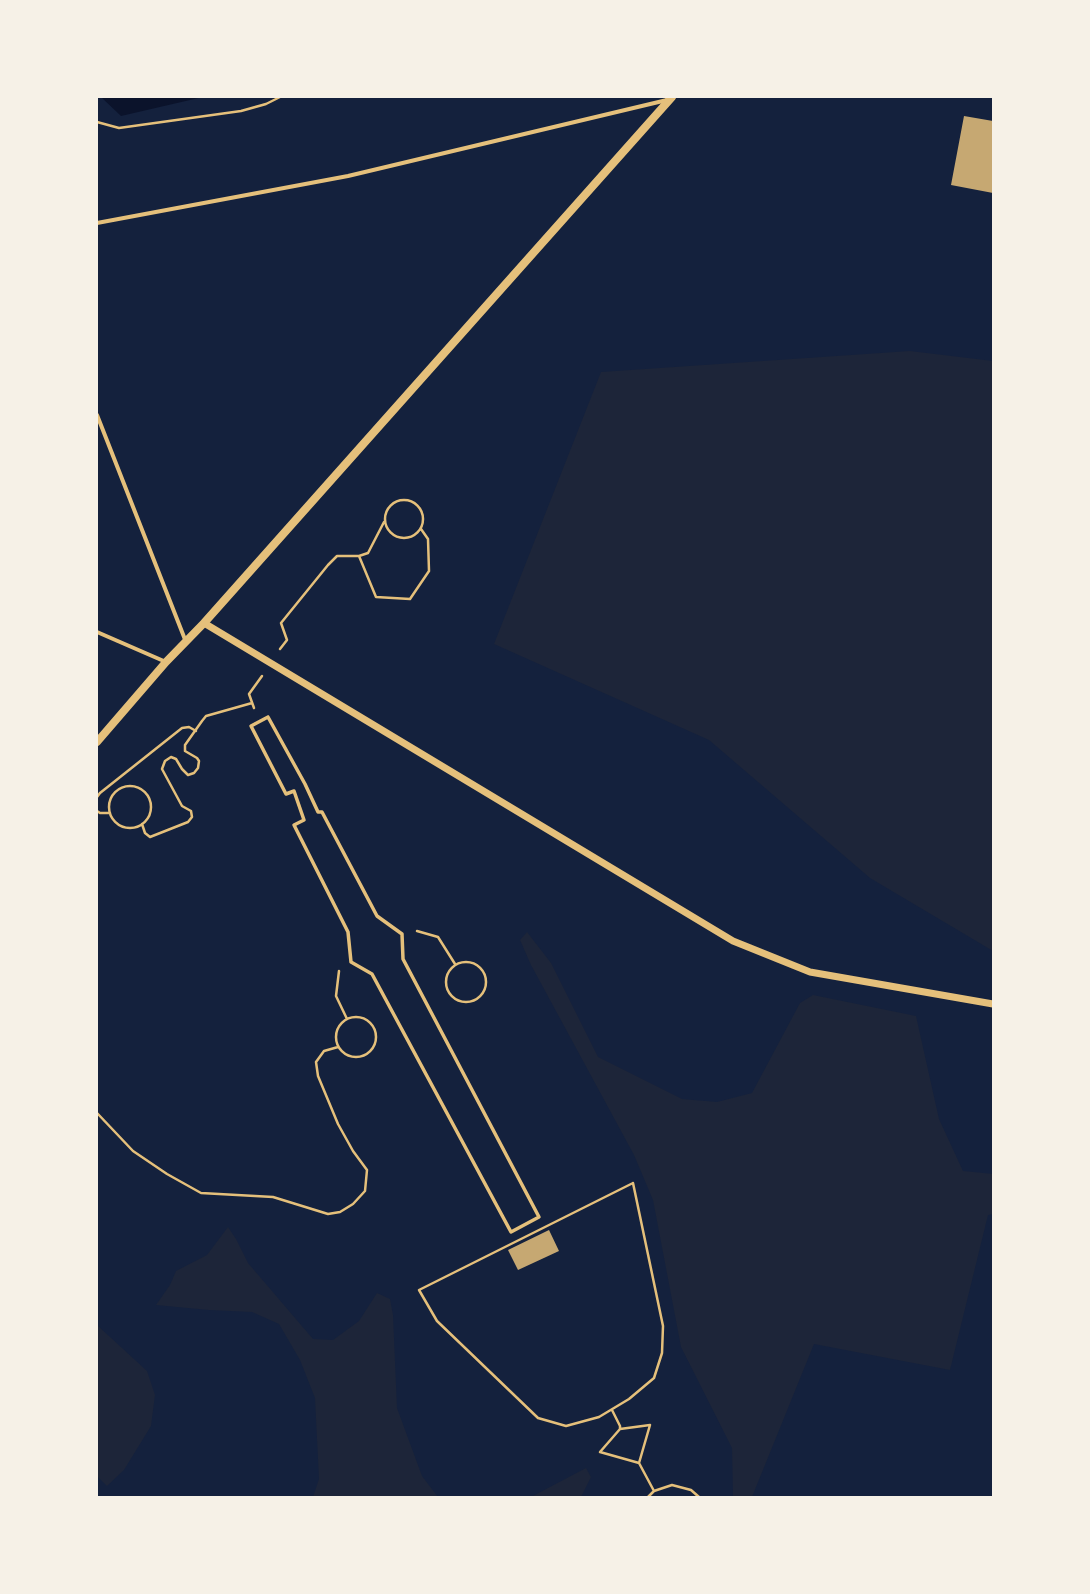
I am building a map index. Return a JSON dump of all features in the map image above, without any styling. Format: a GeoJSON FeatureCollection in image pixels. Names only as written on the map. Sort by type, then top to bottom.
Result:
{"type":"FeatureCollection","features":[{"type":"Feature","properties":{"kind":"main road"},"geometry":{"type":"LineString","coordinates":[[97,742],[166,662],[204,623],[670,99]]}},
{"type":"Feature","properties":{"kind":"street"},"geometry":{"type":"LineString","coordinates":[[97,223],[348,176],[670,99]]}},
{"type":"Feature","properties":{"kind":"street"},"geometry":{"type":"LineString","coordinates":[[97,415],[186,642]]}},
{"type":"Feature","properties":{"kind":"street"},"geometry":{"type":"LineString","coordinates":[[204,623],[733,941],[810,972],[993,1004]]}},
{"type":"Feature","properties":{"kind":"street"},"geometry":{"type":"LineString","coordinates":[[97,632],[166,662]]}},
{"type":"Feature","properties":{"kind":"street"},"geometry":{"type":"LineString","coordinates":[[268,717],[305,784],[318,812],[322,812],[377,916],[402,934],[403,959],[539,1217],[511,1232],[372,974],[350,962],[348,932],[294,825],[304,820],[294,791],[286,794],[251,726],[259,722],[268,717]]}},
{"type":"Feature","properties":{"kind":"path"},"geometry":{"type":"LineString","coordinates":[[97,122],[119,128],[242,111],[266,104],[280,97]]}},
{"type":"Feature","properties":{"kind":"path"},"geometry":{"type":"LineString","coordinates":[[404,499],[416,504],[421,509],[423,516],[421,529],[412,536],[400,538],[389,532],[384,522],[384,515],[392,503],[404,499]]}},
{"type":"Feature","properties":{"kind":"path"},"geometry":{"type":"LineString","coordinates":[[259,722],[249,694],[272,664],[287,640],[281,623],[318,576],[337,556],[360,556],[368,553],[384,522]]}},
{"type":"Feature","properties":{"kind":"path"},"geometry":{"type":"LineString","coordinates":[[360,556],[376,597],[410,599],[429,571],[428,539],[421,529]]}},
{"type":"Feature","properties":{"kind":"path"},"geometry":{"type":"LineString","coordinates":[[142,824],[145,833],[150,837],[188,822],[192,817],[191,811],[182,806],[162,769],[165,761],[171,756],[176,759],[182,770],[188,775],[194,773],[198,768],[199,761],[197,758],[185,751],[184,745],[206,716],[252,703]]}},
{"type":"Feature","properties":{"kind":"path"},"geometry":{"type":"LineString","coordinates":[[97,797],[182,728],[189,727],[196,731]]}},
{"type":"Feature","properties":{"kind":"path"},"geometry":{"type":"LineString","coordinates":[[134,786],[141,788],[147,793],[152,806],[151,813],[142,824],[130,828],[123,826],[113,819],[110,813],[110,799],[120,788],[134,786]]}},
{"type":"Feature","properties":{"kind":"path"},"geometry":{"type":"LineString","coordinates":[[97,811],[100,813],[110,813]]}},
{"type":"Feature","properties":{"kind":"path"},"geometry":{"type":"LineString","coordinates":[[402,934],[412,930],[438,937],[455,964]]}},
{"type":"Feature","properties":{"kind":"path"},"geometry":{"type":"LineString","coordinates":[[347,1019],[336,996],[338,972],[350,962]]}},
{"type":"Feature","properties":{"kind":"path"},"geometry":{"type":"LineString","coordinates":[[462,962],[475,963],[484,972],[486,985],[480,996],[475,1000],[461,1002],[455,1000],[449,995],[446,988],[446,975],[455,964],[462,962]]}},
{"type":"Feature","properties":{"kind":"path"},"geometry":{"type":"LineString","coordinates":[[360,1018],[371,1025],[374,1030],[374,1044],[372,1050],[360,1057],[348,1056],[338,1047],[336,1034],[342,1023],[347,1019],[360,1018]]}},
{"type":"Feature","properties":{"kind":"path"},"geometry":{"type":"LineString","coordinates":[[97,1113],[133,1150],[167,1174],[201,1193],[273,1197],[328,1214],[340,1212],[353,1204],[365,1191],[367,1170],[353,1151],[338,1124],[318,1076],[316,1062],[324,1051],[338,1047]]}},
{"type":"Feature","properties":{"kind":"path"},"geometry":{"type":"LineString","coordinates":[[634,1183],[663,1326],[662,1353],[654,1378],[629,1399],[612,1410],[599,1417],[566,1426],[538,1418],[437,1321],[419,1290],[634,1183]]}},
{"type":"Feature","properties":{"kind":"path"},"geometry":{"type":"LineString","coordinates":[[612,1410],[620,1429]]}},
{"type":"Feature","properties":{"kind":"path"},"geometry":{"type":"LineString","coordinates":[[639,1463],[600,1452],[620,1429],[650,1425],[639,1463],[654,1491]]}},
{"type":"Feature","properties":{"kind":"path"},"geometry":{"type":"LineString","coordinates":[[648,1497],[654,1491],[672,1484],[691,1490],[698,1497]]}},
{"type":"Feature","properties":{"kind":"shaded area"},"geometry":{"type":"Polygon","coordinates":[[[101,97],[203,97],[121,116],[101,97]]]}},
{"type":"Feature","properties":{"kind":"shaded area"},"geometry":{"type":"Polygon","coordinates":[[[910,351],[993,361],[993,951],[870,878],[709,740],[494,644],[601,372],[910,351]]]}},
{"type":"Feature","properties":{"kind":"shaded area"},"geometry":{"type":"Polygon","coordinates":[[[527,932],[551,963],[598,1057],[682,1099],[717,1102],[752,1093],[800,1003],[813,995],[916,1016],[939,1119],[963,1171],[993,1174],[993,1214],[988,1215],[950,1370],[814,1344],[752,1497],[733,1497],[732,1448],[681,1347],[653,1200],[634,1155],[531,965],[520,940],[527,932]]]}},
{"type":"Feature","properties":{"kind":"shaded area"},"geometry":{"type":"Polygon","coordinates":[[[228,1227],[248,1263],[313,1339],[333,1340],[359,1321],[377,1293],[390,1299],[393,1315],[397,1408],[422,1476],[438,1497],[313,1497],[319,1479],[315,1398],[300,1360],[279,1324],[252,1312],[156,1305],[170,1285],[176,1271],[207,1255],[228,1227]]]}},
{"type":"Feature","properties":{"kind":"shaded area"},"geometry":{"type":"Polygon","coordinates":[[[97,1325],[147,1371],[155,1395],[151,1426],[124,1470],[107,1486],[97,1476],[97,1325]]]}},
{"type":"Feature","properties":{"kind":"shaded area"},"geometry":{"type":"Polygon","coordinates":[[[586,1468],[591,1477],[581,1497],[531,1497],[586,1468]]]}},
{"type":"Feature","properties":{"kind":"building"},"geometry":{"type":"Polygon","coordinates":[[[964,116],[993,121],[993,193],[951,185],[964,116]]]}},
{"type":"Feature","properties":{"kind":"building"},"geometry":{"type":"Polygon","coordinates":[[[549,1230],[559,1251],[518,1270],[508,1250],[549,1230]]]}}]}
